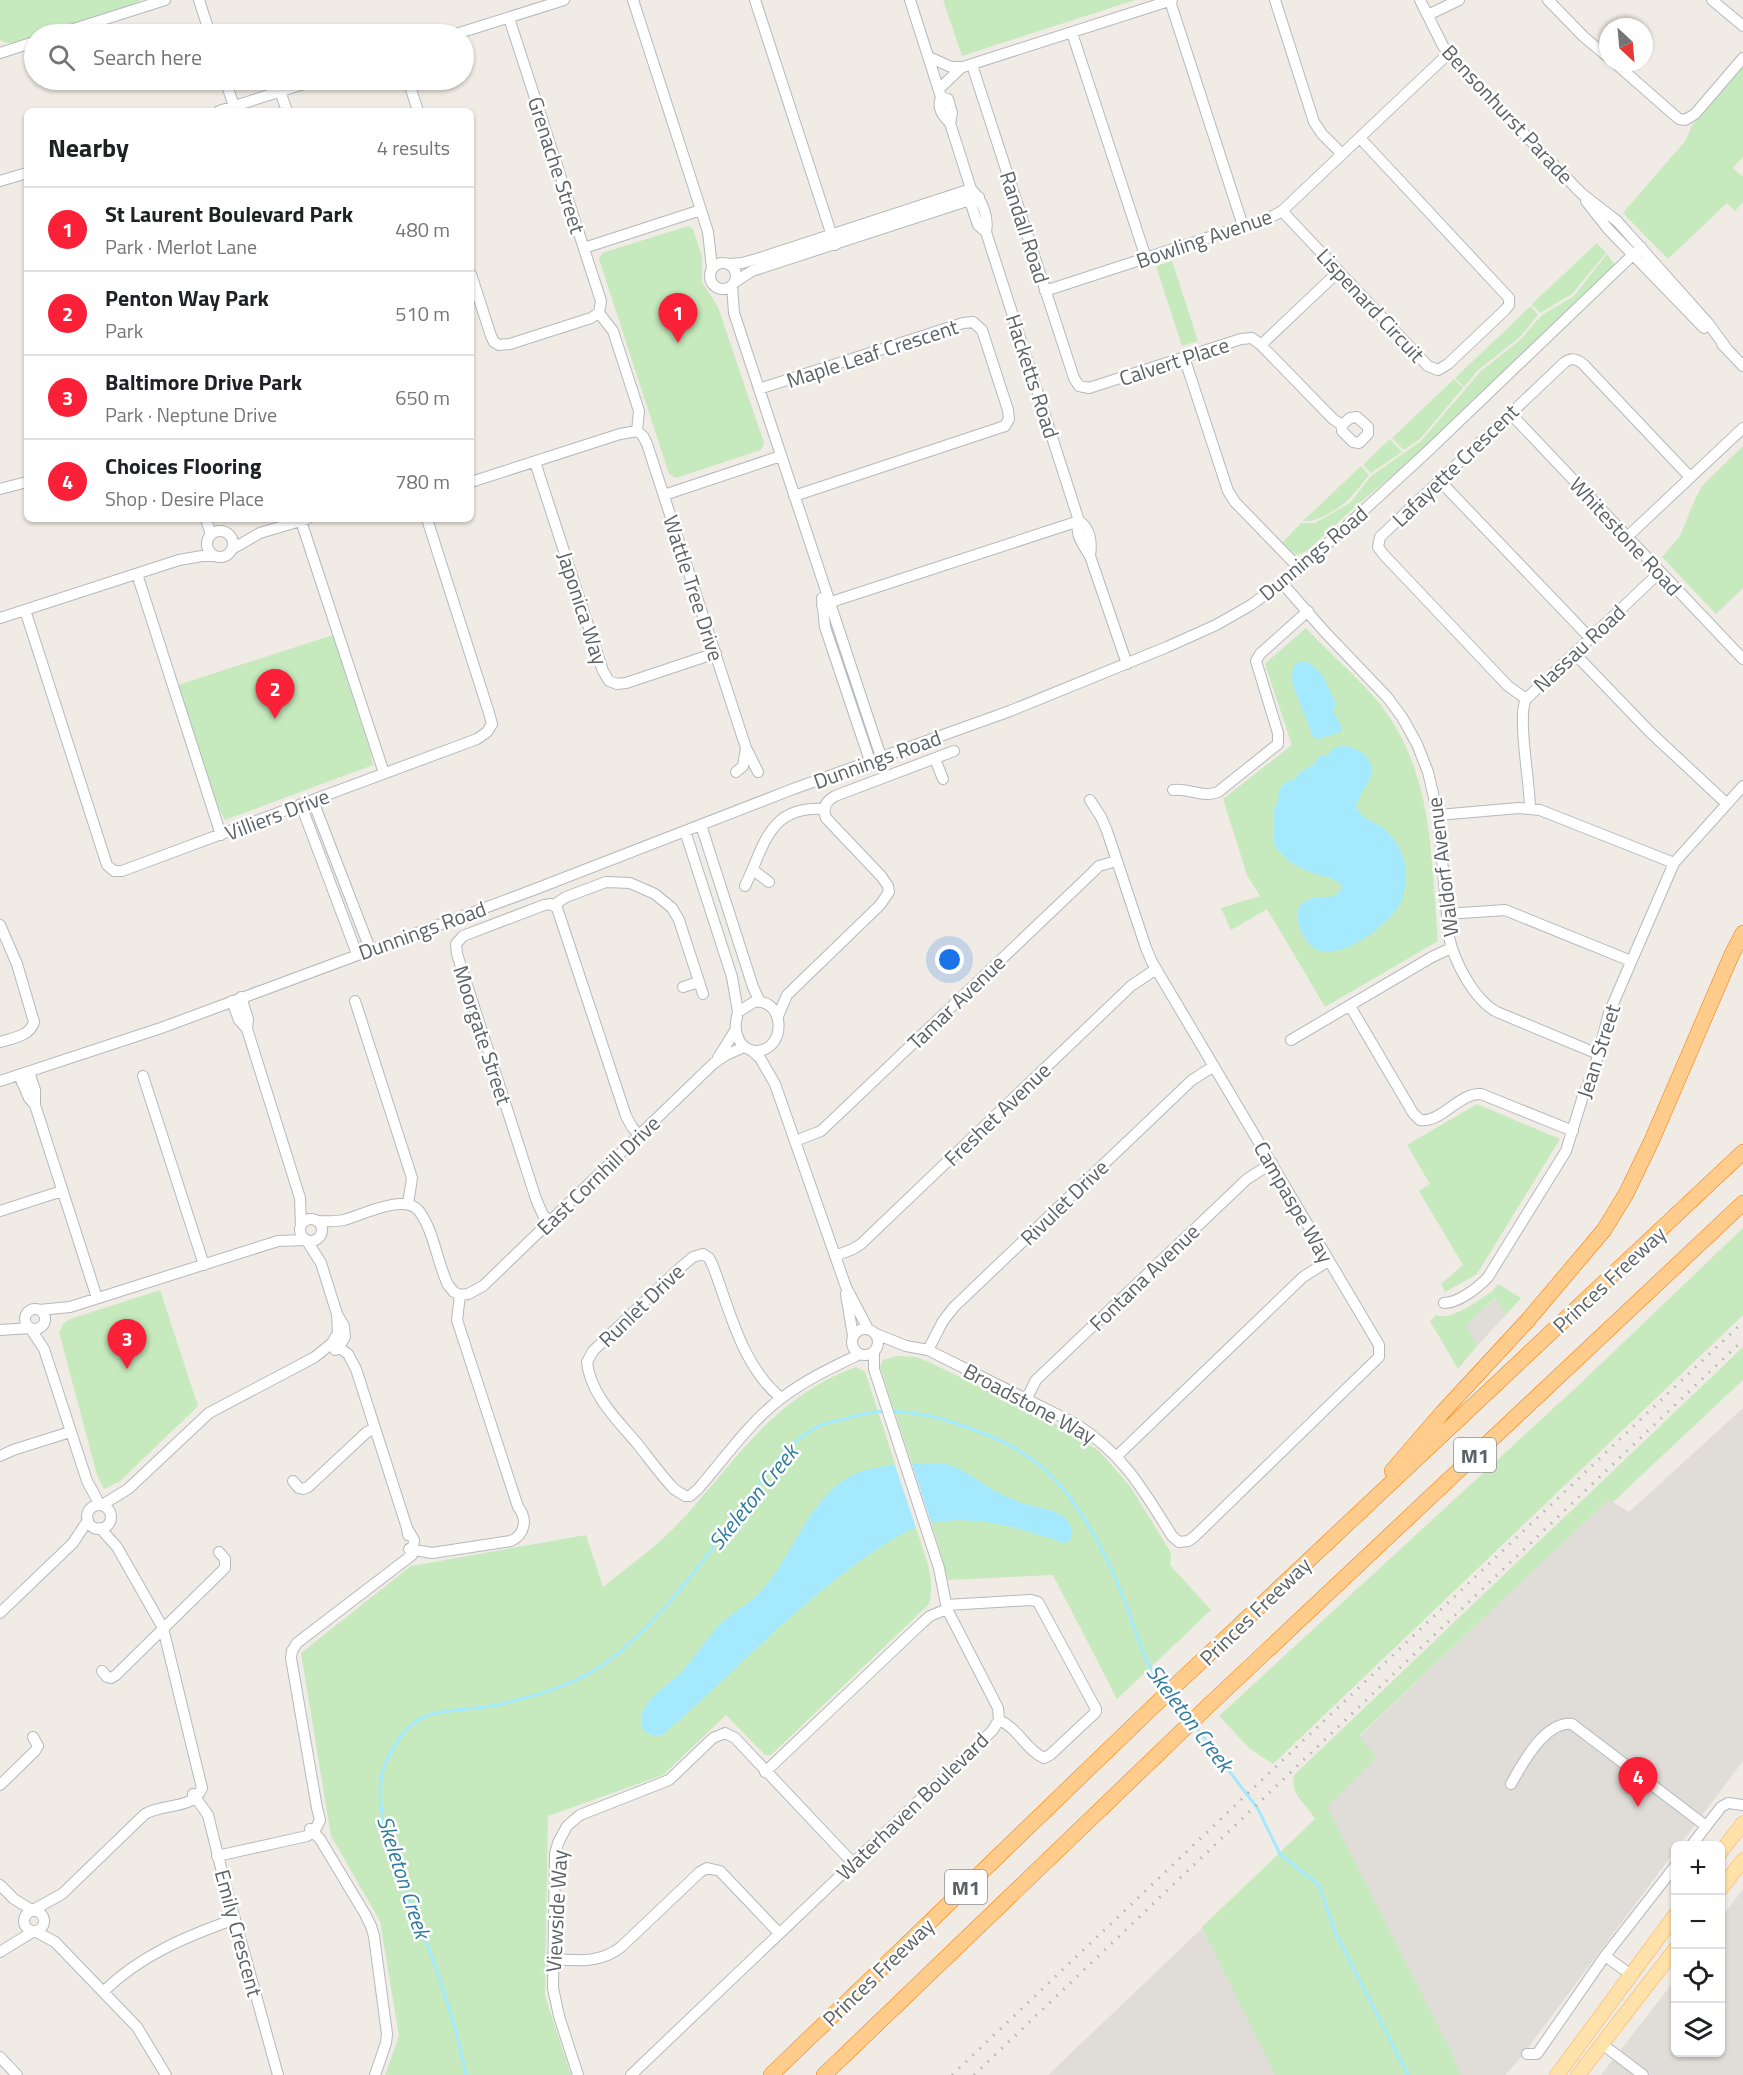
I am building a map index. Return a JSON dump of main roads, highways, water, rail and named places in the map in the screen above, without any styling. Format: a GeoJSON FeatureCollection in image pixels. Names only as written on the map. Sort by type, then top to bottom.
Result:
{"type":"FeatureCollection","features":[{"type":"Feature","properties":{"kind":"highway"},"geometry":{"type":"LineString","coordinates":[[1346,1525],[1442,1413],[1528,1320],[1604,1230],[1626,1194],[1652,1140],[1727,964],[1743,933]]}},
{"type":"Feature","properties":{"kind":"highway","name":"Princes Freeway"},"geometry":{"type":"LineString","coordinates":[[771,2075],[1161,1699],[1743,1152]]}},
{"type":"Feature","properties":{"kind":"highway","name":"Princes Freeway"},"geometry":{"type":"LineString","coordinates":[[824,2075],[1207,1707],[1743,1203]]}},
{"type":"Feature","properties":{"kind":"main road"},"geometry":{"type":"LineString","coordinates":[[1725,1846],[1743,1823]]}},
{"type":"Feature","properties":{"kind":"main road"},"geometry":{"type":"LineString","coordinates":[[1725,1883],[1743,1860]]}},
{"type":"Feature","properties":{"kind":"main road"},"geometry":{"type":"LineString","coordinates":[[1557,2075],[1671,1921]]}},
{"type":"Feature","properties":{"kind":"main road"},"geometry":{"type":"LineString","coordinates":[[1578,2075],[1675,1949]]}},
{"type":"Feature","properties":{"kind":"main road"},"geometry":{"type":"LineString","coordinates":[[1630,1974],[1647,1985]]}},
{"type":"Feature","properties":{"kind":"main road"},"geometry":{"type":"LineString","coordinates":[[1587,2032],[1602,2044]]}},
{"type":"Feature","properties":{"kind":"water"},"geometry":{"type":"Polygon","coordinates":[[[1303,661],[1310,663],[1320,672],[1327,685],[1336,704],[1333,710],[1342,728],[1341,732],[1318,739],[1313,737],[1291,677],[1295,664],[1303,661]]]}},
{"type":"Feature","properties":{"kind":"water"},"geometry":{"type":"Polygon","coordinates":[[[1341,746],[1359,751],[1370,761],[1371,775],[1356,807],[1362,815],[1387,831],[1395,841],[1404,858],[1406,882],[1402,900],[1388,919],[1377,929],[1352,945],[1327,952],[1316,949],[1307,940],[1300,927],[1298,913],[1304,902],[1315,898],[1335,896],[1342,885],[1333,879],[1306,871],[1290,862],[1275,847],[1274,809],[1278,803],[1279,789],[1286,782],[1295,779],[1300,772],[1313,765],[1320,755],[1327,756],[1332,749],[1341,746]]]}},
{"type":"Feature","properties":{"kind":"water"},"geometry":{"type":"Polygon","coordinates":[[[943,1463],[953,1466],[1008,1497],[1060,1514],[1071,1527],[1071,1539],[1064,1543],[1017,1528],[969,1520],[936,1522],[912,1529],[882,1546],[818,1593],[662,1735],[654,1736],[644,1731],[641,1723],[645,1707],[684,1669],[722,1623],[762,1590],[782,1563],[817,1506],[828,1494],[840,1483],[858,1473],[877,1467],[943,1463]]]}},
{"type":"Feature","properties":{"kind":"waterway","name":"Skeleton Creek"},"geometry":{"type":"LineString","coordinates":[[466,2075],[441,1984],[396,1865],[382,1816],[380,1794],[382,1774],[388,1757],[407,1729],[429,1715],[482,1708],[560,1687],[595,1670],[614,1657],[633,1641],[686,1582],[779,1458],[818,1426],[878,1412],[922,1415],[943,1419],[986,1434],[1030,1458],[1056,1480],[1093,1532],[1119,1585],[1145,1657],[1164,1688]]}},
{"type":"Feature","properties":{"kind":"waterway","name":"Skeleton Creek"},"geometry":{"type":"LineString","coordinates":[[1170,1696],[1188,1718]]}},
{"type":"Feature","properties":{"kind":"waterway","name":"Skeleton Creek"},"geometry":{"type":"LineString","coordinates":[[1195,1726],[1258,1809],[1280,1854],[1319,1885],[1335,1932],[1408,2075]]}},
{"type":"Feature","properties":{"kind":"railway"},"geometry":{"type":"LineString","coordinates":[[952,2075],[1743,1322]]}},
{"type":"Feature","properties":{"kind":"railway"},"geometry":{"type":"LineString","coordinates":[[974,2075],[1743,1340]]}},
{"type":"Feature","properties":{"kind":"place","name":"St Laurent Boulevard Park"},"geometry":{"type":"Point","coordinates":[678,343]}},
{"type":"Feature","properties":{"kind":"place","name":"Penton Way Park"},"geometry":{"type":"Point","coordinates":[275,719]}},
{"type":"Feature","properties":{"kind":"place","name":"Baltimore Drive Park"},"geometry":{"type":"Point","coordinates":[127,1369]}},
{"type":"Feature","properties":{"kind":"place","name":"Choices Flooring"},"geometry":{"type":"Point","coordinates":[1638,1807]}}]}
